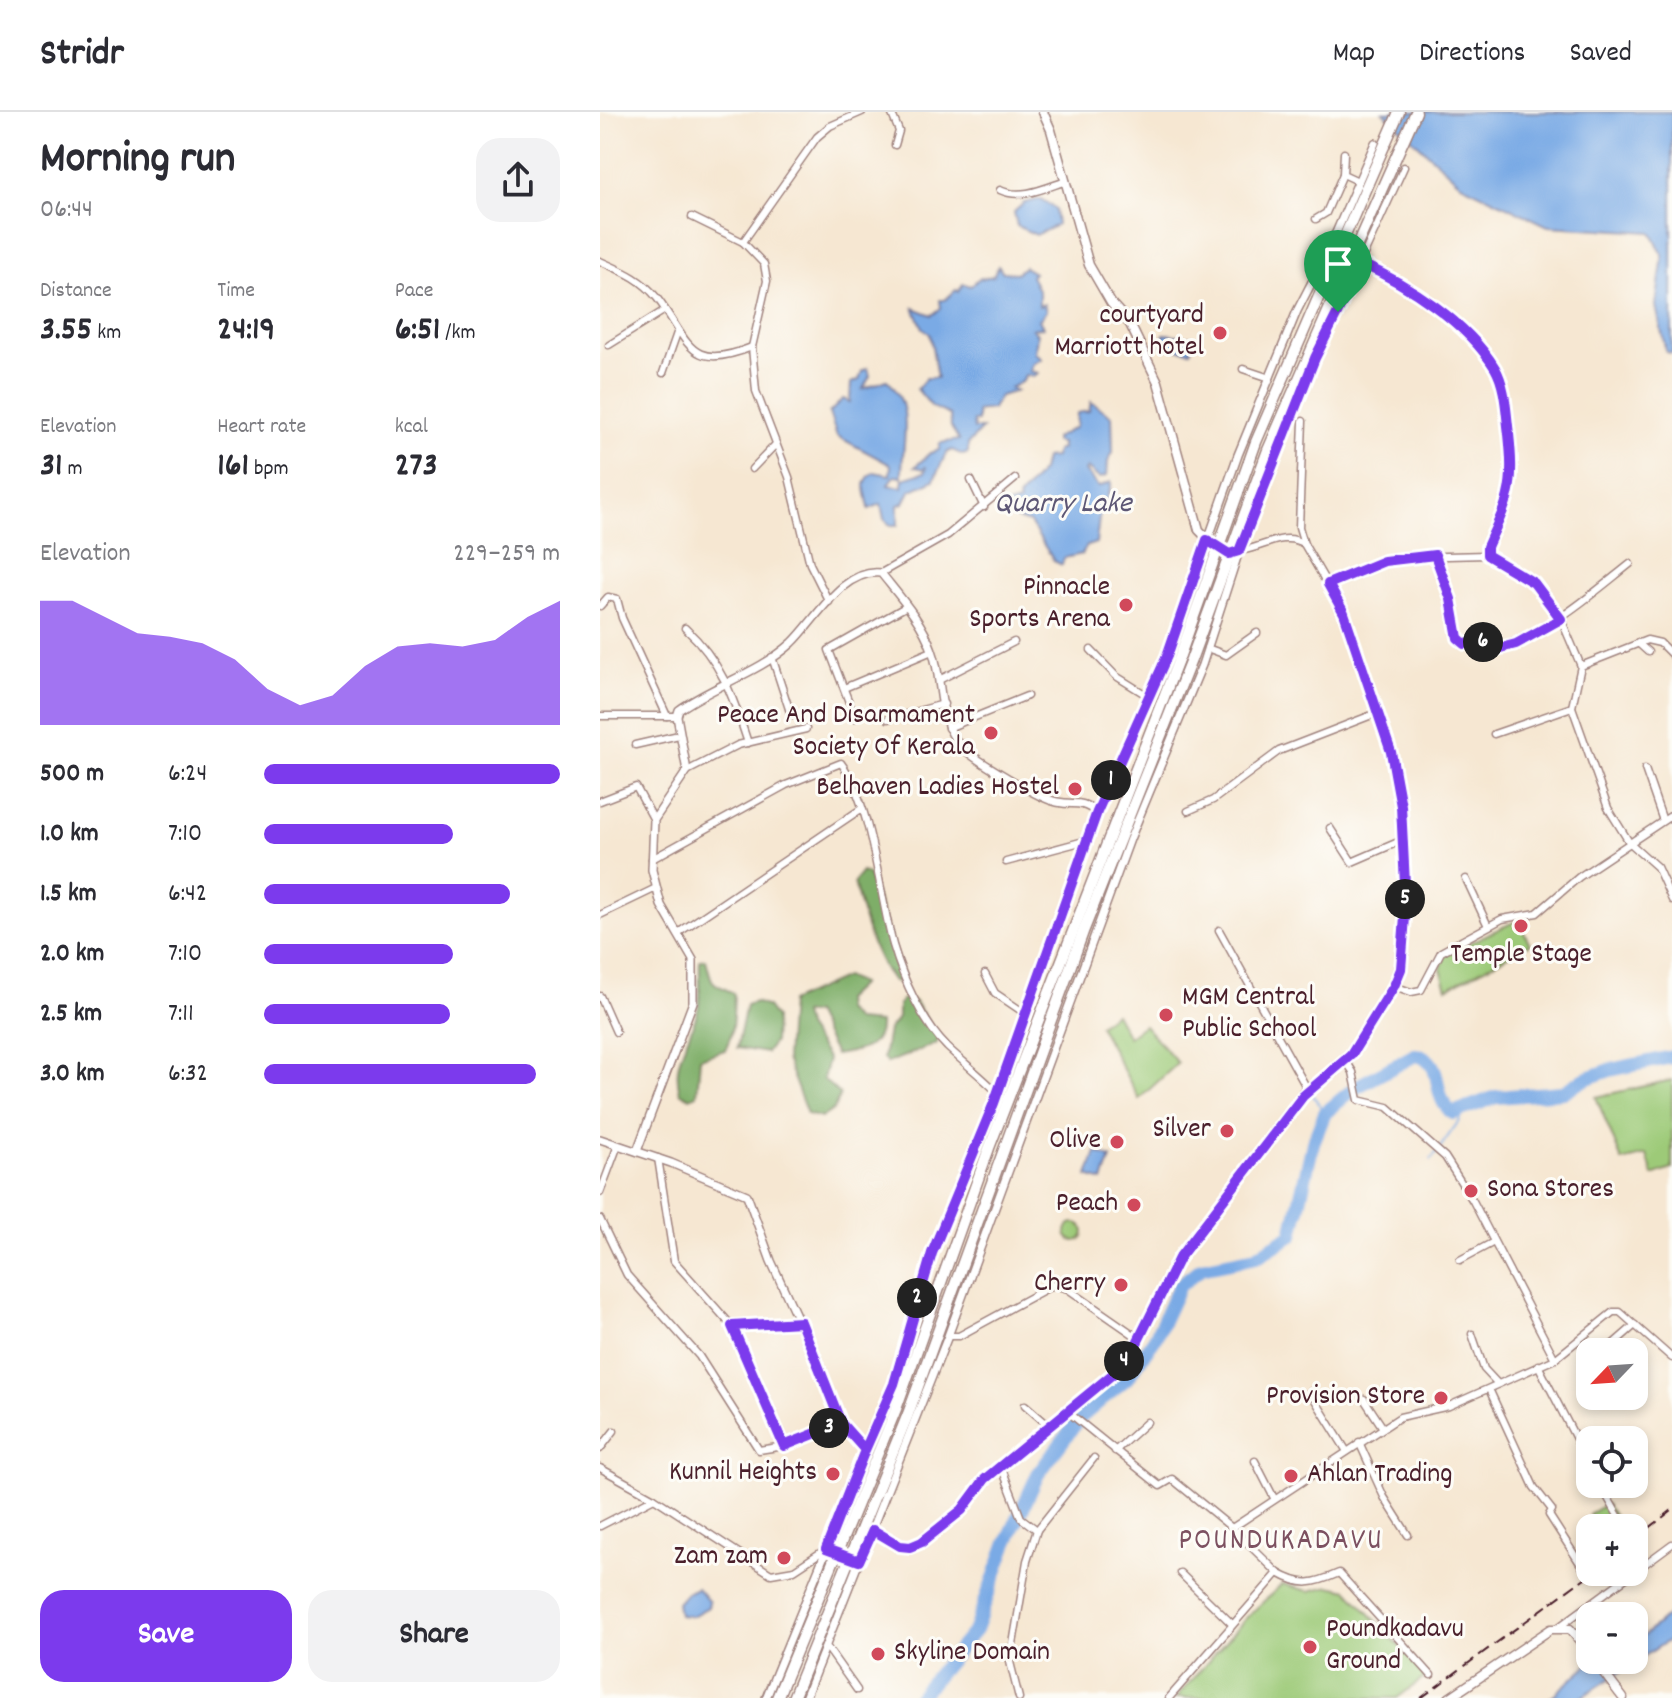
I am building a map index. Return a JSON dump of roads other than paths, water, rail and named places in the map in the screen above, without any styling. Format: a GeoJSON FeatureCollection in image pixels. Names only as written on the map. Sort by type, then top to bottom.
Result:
{"type":"FeatureCollection","features":[{"type":"Feature","properties":{"kind":"highway"},"geometry":{"type":"LineString","coordinates":[[777,1698],[831,1551],[896,1409],[1006,1105],[1179,658],[1261,429],[1335,252],[1399,112]]}},
{"type":"Feature","properties":{"kind":"highway"},"geometry":{"type":"LineString","coordinates":[[793,1698],[854,1559],[1083,932],[1234,552],[1284,409],[1348,266],[1356,259],[1416,112]]}},
{"type":"Feature","properties":{"kind":"main road"},"geometry":{"type":"LineString","coordinates":[[1043,112],[1089,265],[1150,359],[1172,424],[1191,509],[1207,540],[1217,548],[1234,552]]}},
{"type":"Feature","properties":{"kind":"main road"},"geometry":{"type":"LineString","coordinates":[[1449,1698],[1559,1627],[1570,1629],[1576,1636]]}},
{"type":"Feature","properties":{"kind":"main road"},"geometry":{"type":"LineString","coordinates":[[1604,1674],[1623,1698]]}},
{"type":"Feature","properties":{"kind":"street"},"geometry":{"type":"LineString","coordinates":[[743,242],[817,137],[830,126],[862,112]]}},
{"type":"Feature","properties":{"kind":"street"},"geometry":{"type":"LineString","coordinates":[[891,112],[899,131],[895,145]]}},
{"type":"Feature","properties":{"kind":"street"},"geometry":{"type":"LineString","coordinates":[[766,1698],[831,1551],[865,1450],[894,1384],[932,1253],[997,1092],[1097,812],[1167,656],[1207,540],[1297,311],[1335,252],[1358,181],[1375,143]]}},
{"type":"Feature","properties":{"kind":"street"},"geometry":{"type":"LineString","coordinates":[[1316,219],[1326,213],[1343,174],[1344,153]]}},
{"type":"Feature","properties":{"kind":"street"},"geometry":{"type":"LineString","coordinates":[[805,1698],[826,1646],[854,1559],[873,1530],[948,1336],[1065,1011],[1207,648],[1234,552],[1356,259],[1404,167]]}},
{"type":"Feature","properties":{"kind":"street"},"geometry":{"type":"LineString","coordinates":[[1343,174],[1358,181]]}},
{"type":"Feature","properties":{"kind":"street"},"geometry":{"type":"LineString","coordinates":[[1000,190],[1009,195],[1027,194],[1066,181]]}},
{"type":"Feature","properties":{"kind":"street"},"geometry":{"type":"LineString","coordinates":[[692,217],[743,242],[764,264],[767,281],[752,347],[756,391],[793,489],[810,564],[829,602]]}},
{"type":"Feature","properties":{"kind":"street"},"geometry":{"type":"LineString","coordinates":[[1335,252],[1390,276],[1447,318],[1480,348],[1496,370],[1505,399],[1512,462],[1508,496],[1487,547],[1487,555]]}},
{"type":"Feature","properties":{"kind":"street"},"geometry":{"type":"LineString","coordinates":[[600,261],[634,275],[665,310],[677,333],[698,354],[717,358],[752,347]]}},
{"type":"Feature","properties":{"kind":"street"},"geometry":{"type":"LineString","coordinates":[[609,345],[665,310]]}},
{"type":"Feature","properties":{"kind":"street"},"geometry":{"type":"LineString","coordinates":[[663,373],[677,333]]}},
{"type":"Feature","properties":{"kind":"street"},"geometry":{"type":"LineString","coordinates":[[1243,369],[1270,378]]}},
{"type":"Feature","properties":{"kind":"street"},"geometry":{"type":"LineString","coordinates":[[873,1530],[900,1546],[910,1547],[922,1542],[962,1510],[985,1479],[1048,1425],[1070,1415],[1114,1373],[1140,1339],[1179,1258],[1303,1096],[1346,1061],[1394,986],[1401,969],[1406,904],[1403,840],[1391,752],[1344,613],[1304,544],[1299,527],[1303,421]]}},
{"type":"Feature","properties":{"kind":"street"},"geometry":{"type":"LineString","coordinates":[[752,469],[776,444]]}},
{"type":"Feature","properties":{"kind":"street"},"geometry":{"type":"LineString","coordinates":[[687,771],[679,735],[679,710],[772,657],[794,641],[829,602],[866,572],[881,573],[934,544],[984,507],[1015,479]]}},
{"type":"Feature","properties":{"kind":"street"},"geometry":{"type":"LineString","coordinates":[[971,480],[984,507]]}},
{"type":"Feature","properties":{"kind":"street"},"geometry":{"type":"LineString","coordinates":[[1234,552],[1284,538],[1297,539],[1304,544]]}},
{"type":"Feature","properties":{"kind":"street"},"geometry":{"type":"LineString","coordinates":[[1435,555],[1451,599],[1458,638],[1465,644],[1486,642],[1489,651],[1516,644],[1561,619],[1630,564]]}},
{"type":"Feature","properties":{"kind":"street"},"geometry":{"type":"LineString","coordinates":[[1328,584],[1384,561],[1435,555],[1487,555],[1534,583],[1561,619],[1581,666],[1572,707],[1608,808],[1629,842],[1657,867],[1672,900]]}},
{"type":"Feature","properties":{"kind":"street"},"geometry":{"type":"LineString","coordinates":[[881,573],[907,606],[932,651],[948,728],[961,747],[982,763],[1039,795],[1058,803],[1084,803],[1097,812]]}},
{"type":"Feature","properties":{"kind":"street"},"geometry":{"type":"LineString","coordinates":[[600,606],[608,597],[617,599],[622,618],[667,716]]}},
{"type":"Feature","properties":{"kind":"street"},"geometry":{"type":"LineString","coordinates":[[855,718],[829,650],[907,606]]}},
{"type":"Feature","properties":{"kind":"street"},"geometry":{"type":"LineString","coordinates":[[685,628],[700,642],[728,683],[748,743]]}},
{"type":"Feature","properties":{"kind":"street"},"geometry":{"type":"LineString","coordinates":[[1207,648],[1226,655],[1257,633]]}},
{"type":"Feature","properties":{"kind":"street"},"geometry":{"type":"LineString","coordinates":[[1581,666],[1638,643],[1656,640],[1672,655]]}},
{"type":"Feature","properties":{"kind":"street"},"geometry":{"type":"LineString","coordinates":[[939,680],[1014,642]]}},
{"type":"Feature","properties":{"kind":"street"},"geometry":{"type":"LineString","coordinates":[[1638,643],[1648,652]]}},
{"type":"Feature","properties":{"kind":"street"},"geometry":{"type":"LineString","coordinates":[[1091,650],[1116,676],[1148,696]]}},
{"type":"Feature","properties":{"kind":"street"},"geometry":{"type":"LineString","coordinates":[[844,688],[932,651]]}},
{"type":"Feature","properties":{"kind":"street"},"geometry":{"type":"LineString","coordinates":[[772,657],[791,715]]}},
{"type":"Feature","properties":{"kind":"street"},"geometry":{"type":"LineString","coordinates":[[948,728],[1027,696]]}},
{"type":"Feature","properties":{"kind":"street"},"geometry":{"type":"LineString","coordinates":[[888,719],[944,704]]}},
{"type":"Feature","properties":{"kind":"street"},"geometry":{"type":"LineString","coordinates":[[1494,734],[1572,707]]}},
{"type":"Feature","properties":{"kind":"street"},"geometry":{"type":"LineString","coordinates":[[1188,811],[1213,800],[1279,751],[1377,713]]}},
{"type":"Feature","properties":{"kind":"street"},"geometry":{"type":"LineString","coordinates":[[600,716],[677,716]]}},
{"type":"Feature","properties":{"kind":"street"},"geometry":{"type":"LineString","coordinates":[[637,1151],[693,1002],[695,969],[654,889],[654,820],[687,771],[748,743],[806,729]]}},
{"type":"Feature","properties":{"kind":"street"},"geometry":{"type":"LineString","coordinates":[[635,745],[679,735]]}},
{"type":"Feature","properties":{"kind":"street"},"geometry":{"type":"LineString","coordinates":[[652,859],[786,785],[829,765],[841,763],[851,776],[861,809],[902,972],[924,1015],[946,1046],[997,1092]]}},
{"type":"Feature","properties":{"kind":"street"},"geometry":{"type":"LineString","coordinates":[[1645,769],[1662,818]]}},
{"type":"Feature","properties":{"kind":"street"},"geometry":{"type":"LineString","coordinates":[[600,801],[636,787],[654,820]]}},
{"type":"Feature","properties":{"kind":"street"},"geometry":{"type":"LineString","coordinates":[[678,933],[861,809]]}},
{"type":"Feature","properties":{"kind":"street"},"geometry":{"type":"LineString","coordinates":[[1394,986],[1411,992],[1421,990],[1441,952],[1516,914],[1537,913],[1662,818],[1672,815]]}},
{"type":"Feature","properties":{"kind":"street"},"geometry":{"type":"LineString","coordinates":[[1330,828],[1352,862],[1403,840]]}},
{"type":"Feature","properties":{"kind":"street"},"geometry":{"type":"LineString","coordinates":[[1006,862],[1088,840]]}},
{"type":"Feature","properties":{"kind":"street"},"geometry":{"type":"LineString","coordinates":[[1466,879],[1488,926]]}},
{"type":"Feature","properties":{"kind":"street"},"geometry":{"type":"LineString","coordinates":[[600,915],[654,889]]}},
{"type":"Feature","properties":{"kind":"street"},"geometry":{"type":"LineString","coordinates":[[1219,930],[1305,1085],[1303,1096]]}},
{"type":"Feature","properties":{"kind":"street"},"geometry":{"type":"LineString","coordinates":[[985,974],[995,993],[1026,1014]]}},
{"type":"Feature","properties":{"kind":"street"},"geometry":{"type":"LineString","coordinates":[[600,996],[616,1032]]}},
{"type":"Feature","properties":{"kind":"street"},"geometry":{"type":"LineString","coordinates":[[1346,1061],[1359,1100],[1388,1107],[1445,1157],[1473,1201],[1492,1243],[1555,1359]]}},
{"type":"Feature","properties":{"kind":"street"},"geometry":{"type":"LineString","coordinates":[[600,1139],[658,1158],[747,1195],[771,1261],[801,1322],[841,1423],[865,1450]]}},
{"type":"Feature","properties":{"kind":"street"},"geometry":{"type":"LineString","coordinates":[[600,1193],[618,1145]]}},
{"type":"Feature","properties":{"kind":"street"},"geometry":{"type":"LineString","coordinates":[[658,1158],[674,1261],[732,1326],[784,1446]]}},
{"type":"Feature","properties":{"kind":"street"},"geometry":{"type":"LineString","coordinates":[[600,1219],[627,1275],[699,1356],[759,1450],[784,1446],[841,1423]]}},
{"type":"Feature","properties":{"kind":"street"},"geometry":{"type":"LineString","coordinates":[[1460,1260],[1492,1243]]}},
{"type":"Feature","properties":{"kind":"street"},"geometry":{"type":"LineString","coordinates":[[948,1336],[959,1336],[1053,1285],[1068,1289],[1140,1339]]}},
{"type":"Feature","properties":{"kind":"street"},"geometry":{"type":"LineString","coordinates":[[1232,1528],[1400,1417],[1449,1406],[1555,1359],[1613,1312],[1620,1312],[1672,1358]]}},
{"type":"Feature","properties":{"kind":"street"},"geometry":{"type":"LineString","coordinates":[[732,1326],[801,1322]]}},
{"type":"Feature","properties":{"kind":"street"},"geometry":{"type":"LineString","coordinates":[[1620,1338],[1635,1325]]}},
{"type":"Feature","properties":{"kind":"street"},"geometry":{"type":"LineString","coordinates":[[1472,1334],[1484,1369],[1498,1384]]}},
{"type":"Feature","properties":{"kind":"street"},"geometry":{"type":"LineString","coordinates":[[1538,1365],[1576,1439]]}},
{"type":"Feature","properties":{"kind":"street"},"geometry":{"type":"LineString","coordinates":[[1489,1389],[1534,1487],[1552,1510],[1549,1515],[1576,1557]]}},
{"type":"Feature","properties":{"kind":"street"},"geometry":{"type":"LineString","coordinates":[[1310,1392],[1346,1450]]}},
{"type":"Feature","properties":{"kind":"street"},"geometry":{"type":"LineString","coordinates":[[1364,1399],[1383,1428]]}},
{"type":"Feature","properties":{"kind":"street"},"geometry":{"type":"LineString","coordinates":[[1025,1405],[1048,1425]]}},
{"type":"Feature","properties":{"kind":"street"},"geometry":{"type":"LineString","coordinates":[[1070,1415],[1160,1486],[1172,1479],[1232,1528],[1278,1573],[1297,1584],[1313,1584],[1339,1573],[1431,1675]]}},
{"type":"Feature","properties":{"kind":"street"},"geometry":{"type":"LineString","coordinates":[[1115,1451],[1147,1422]]}},
{"type":"Feature","properties":{"kind":"street"},"geometry":{"type":"LineString","coordinates":[[600,1449],[614,1431]]}},
{"type":"Feature","properties":{"kind":"street"},"geometry":{"type":"LineString","coordinates":[[1359,1442],[1384,1497],[1408,1535]]}},
{"type":"Feature","properties":{"kind":"street"},"geometry":{"type":"LineString","coordinates":[[1019,1698],[1012,1674],[1011,1644],[1027,1561],[1037,1530],[1094,1458]]}},
{"type":"Feature","properties":{"kind":"street"},"geometry":{"type":"LineString","coordinates":[[1255,1461],[1274,1498]]}},
{"type":"Feature","properties":{"kind":"street"},"geometry":{"type":"LineString","coordinates":[[1001,1466],[1015,1507],[1037,1530]]}},
{"type":"Feature","properties":{"kind":"street"},"geometry":{"type":"LineString","coordinates":[[600,1468],[654,1498],[771,1574],[794,1570],[831,1551],[854,1559]]}},
{"type":"Feature","properties":{"kind":"street"},"geometry":{"type":"LineString","coordinates":[[600,1526],[654,1498]]}},
{"type":"Feature","properties":{"kind":"street"},"geometry":{"type":"LineString","coordinates":[[1648,1562],[1672,1544]]}},
{"type":"Feature","properties":{"kind":"street"},"geometry":{"type":"LineString","coordinates":[[1180,1573],[1232,1624]]}},
{"type":"Feature","properties":{"kind":"street"},"geometry":{"type":"LineString","coordinates":[[1169,1698],[1278,1573]]}},
{"type":"Feature","properties":{"kind":"street"},"geometry":{"type":"LineString","coordinates":[[1559,1627],[1615,1586]]}},
{"type":"Feature","properties":{"kind":"street"},"geometry":{"type":"LineString","coordinates":[[826,1646],[857,1690]]}},
{"type":"Feature","properties":{"kind":"water"},"geometry":{"type":"Polygon","coordinates":[[[1383,112],[1672,112],[1672,353],[1666,352],[1656,306],[1663,255],[1651,232],[1548,226],[1461,184],[1383,112]]]}},
{"type":"Feature","properties":{"kind":"water"},"geometry":{"type":"Polygon","coordinates":[[[1041,199],[1055,209],[1057,225],[1036,235],[1017,226],[1014,212],[1024,203],[1041,199]]]}},
{"type":"Feature","properties":{"kind":"water","name":"Quarry Lake"},"geometry":{"type":"Polygon","coordinates":[[[998,266],[1003,272],[1016,273],[1024,267],[1034,273],[1031,276],[1039,292],[1039,306],[1044,304],[1046,311],[1039,320],[1043,327],[1032,329],[1037,334],[1035,353],[1042,359],[1033,363],[1030,371],[1038,373],[1025,375],[1023,381],[1010,388],[1016,391],[1000,396],[992,409],[977,411],[974,429],[982,429],[968,444],[968,453],[963,455],[952,450],[946,453],[934,480],[910,491],[904,503],[898,505],[898,525],[890,525],[884,519],[881,504],[869,509],[865,485],[874,472],[890,475],[891,465],[837,436],[829,413],[843,399],[850,402],[851,383],[859,380],[862,371],[868,368],[870,376],[863,389],[887,380],[896,390],[904,414],[902,477],[895,476],[888,485],[902,487],[903,479],[925,472],[926,466],[924,469],[915,467],[930,453],[939,450],[940,443],[959,440],[951,427],[950,415],[932,407],[917,389],[926,378],[937,378],[930,334],[923,328],[914,308],[932,315],[941,308],[940,300],[945,300],[956,290],[958,292],[963,284],[971,286],[978,279],[993,276],[998,266]]]}},
{"type":"Feature","properties":{"kind":"water"},"geometry":{"type":"Polygon","coordinates":[[[1164,334],[1193,337],[1191,351],[1162,347],[1164,334]]]}},
{"type":"Feature","properties":{"kind":"water","name":"Quarry Lake"},"geometry":{"type":"Polygon","coordinates":[[[1091,402],[1112,416],[1113,452],[1108,461],[1107,476],[1099,478],[1087,468],[1085,471],[1098,487],[1111,482],[1111,487],[1099,518],[1096,543],[1087,546],[1082,554],[1064,558],[1062,565],[1054,561],[1030,523],[1010,517],[1001,507],[1019,502],[1018,498],[1042,471],[1045,458],[1055,457],[1056,451],[1061,449],[1061,443],[1055,442],[1055,438],[1076,427],[1077,413],[1089,411],[1091,402]]]}},
{"type":"Feature","properties":{"kind":"water"},"geometry":{"type":"Polygon","coordinates":[[[1096,1152],[1111,1158],[1103,1181],[1088,1176],[1096,1152]]]}},
{"type":"Feature","properties":{"kind":"water"},"geometry":{"type":"Polygon","coordinates":[[[697,1588],[709,1602],[708,1607],[692,1616],[679,1615],[677,1603],[686,1593],[697,1588]]]}},
{"type":"Feature","properties":{"kind":"water"},"geometry":{"type":"Polygon","coordinates":[[[1672,1612],[1672,1638],[1648,1654],[1648,1632],[1672,1612]]]}},
{"type":"Feature","properties":{"kind":"water"},"geometry":{"type":"Polygon","coordinates":[[[1577,1674],[1617,1674],[1580,1698],[1550,1698],[1577,1674]]]}},
{"type":"Feature","properties":{"kind":"waterway"},"geometry":{"type":"LineString","coordinates":[[918,1698],[975,1630],[1006,1545],[1038,1474],[1079,1419],[1127,1378],[1155,1338],[1179,1286],[1201,1268],[1256,1257],[1292,1235],[1313,1143],[1325,1113],[1356,1087],[1415,1055],[1431,1064],[1441,1098],[1453,1113],[1496,1097],[1563,1092],[1585,1079],[1610,1070],[1672,1057]]}},
{"type":"Feature","properties":{"kind":"waterway"},"geometry":{"type":"LineString","coordinates":[[1312,1094],[1325,1113]]}},
{"type":"Feature","properties":{"kind":"waterway"},"geometry":{"type":"LineString","coordinates":[[1431,1160],[1459,1121],[1463,1108]]}},
{"type":"Feature","properties":{"kind":"railway"},"geometry":{"type":"LineString","coordinates":[[1648,1529],[1672,1510]]}},
{"type":"Feature","properties":{"kind":"railway"},"geometry":{"type":"LineString","coordinates":[[1421,1698],[1576,1584]]}},
{"type":"Feature","properties":{"kind":"place","name":"courtyard Marriott hotel"},"geometry":{"type":"Point","coordinates":[1220,333]}},
{"type":"Feature","properties":{"kind":"place","name":"Pinnacle Sports Arena"},"geometry":{"type":"Point","coordinates":[1126,605]}},
{"type":"Feature","properties":{"kind":"place","name":"Peace And Disarmament Society Of Kerala"},"geometry":{"type":"Point","coordinates":[991,733]}},
{"type":"Feature","properties":{"kind":"place","name":"Belhaven Ladies Hostel"},"geometry":{"type":"Point","coordinates":[1075,789]}},
{"type":"Feature","properties":{"kind":"place","name":"Temple Stage"},"geometry":{"type":"Point","coordinates":[1521,926]}},
{"type":"Feature","properties":{"kind":"place","name":"MGM Central Public School"},"geometry":{"type":"Point","coordinates":[1166,1015]}},
{"type":"Feature","properties":{"kind":"place","name":"Silver"},"geometry":{"type":"Point","coordinates":[1227,1131]}},
{"type":"Feature","properties":{"kind":"place","name":"Olive"},"geometry":{"type":"Point","coordinates":[1117,1142]}},
{"type":"Feature","properties":{"kind":"place","name":"Sona Stores"},"geometry":{"type":"Point","coordinates":[1471,1191]}},
{"type":"Feature","properties":{"kind":"place","name":"Peach"},"geometry":{"type":"Point","coordinates":[1134,1205]}},
{"type":"Feature","properties":{"kind":"place","name":"Cherry"},"geometry":{"type":"Point","coordinates":[1121,1285]}},
{"type":"Feature","properties":{"kind":"place","name":"Provision Store"},"geometry":{"type":"Point","coordinates":[1441,1398]}},
{"type":"Feature","properties":{"kind":"place","name":"Kunnil Heights"},"geometry":{"type":"Point","coordinates":[833,1474]}},
{"type":"Feature","properties":{"kind":"place","name":"Ahlan Trading"},"geometry":{"type":"Point","coordinates":[1291,1476]}},
{"type":"Feature","properties":{"kind":"place","name":"Zam zam"},"geometry":{"type":"Point","coordinates":[784,1558]}},
{"type":"Feature","properties":{"kind":"place","name":"Poundkadavu Ground"},"geometry":{"type":"Point","coordinates":[1310,1647]}},
{"type":"Feature","properties":{"kind":"place","name":"Skyline Domain"},"geometry":{"type":"Point","coordinates":[878,1654]}},
{"type":"Feature","properties":{"kind":"district","name":"POUNDUKADAVU"},"geometry":{"type":"Point","coordinates":[1281,1542]}}]}
